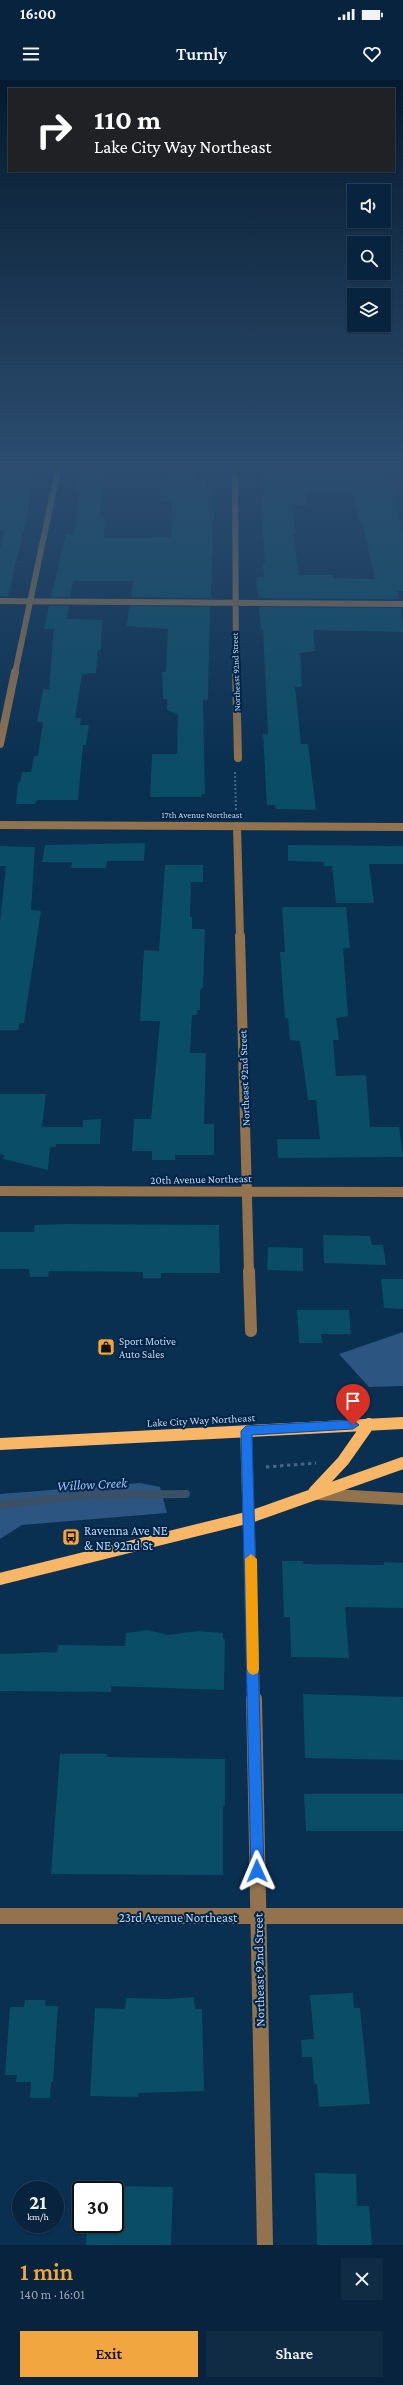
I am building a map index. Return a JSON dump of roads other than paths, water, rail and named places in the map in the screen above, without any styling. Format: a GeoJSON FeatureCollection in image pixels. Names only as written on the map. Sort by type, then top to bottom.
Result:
{"type":"FeatureCollection","features":[{"type":"Feature","properties":{"kind":"main road","name":"Lake City Way Northeast"},"geometry":{"type":"LineString","coordinates":[[0,1444],[403,1423]]}},
{"type":"Feature","properties":{"kind":"main road"},"geometry":{"type":"LineString","coordinates":[[312,1494],[343,1461],[369,1424]]}},
{"type":"Feature","properties":{"kind":"main road"},"geometry":{"type":"LineString","coordinates":[[0,1579],[250,1517],[403,1463]]}},
{"type":"Feature","properties":{"kind":"street"},"geometry":{"type":"LineString","coordinates":[[0,744],[38,566]]}},
{"type":"Feature","properties":{"kind":"street","name":"Northeast 92nd Street"},"geometry":{"type":"LineString","coordinates":[[234,566],[238,758]]}},
{"type":"Feature","properties":{"kind":"street"},"geometry":{"type":"LineString","coordinates":[[0,601],[403,604]]}},
{"type":"Feature","properties":{"kind":"street","name":"Northeast 92nd Street"},"geometry":{"type":"LineString","coordinates":[[237,822],[251,1331]]}},
{"type":"Feature","properties":{"kind":"street","name":"17th Avenue Northeast"},"geometry":{"type":"LineString","coordinates":[[0,824],[237,822],[403,827]]}},
{"type":"Feature","properties":{"kind":"street","name":"20th Avenue Northeast"},"geometry":{"type":"LineString","coordinates":[[0,1191],[247,1190],[403,1192]]}},
{"type":"Feature","properties":{"kind":"street","name":"Northeast 92nd Street"},"geometry":{"type":"LineString","coordinates":[[246,1431],[250,1517],[265,2245]]}},
{"type":"Feature","properties":{"kind":"street"},"geometry":{"type":"LineString","coordinates":[[312,1494],[403,1499]]}},
{"type":"Feature","properties":{"kind":"street","name":"23rd Avenue Northeast"},"geometry":{"type":"LineString","coordinates":[[0,1916],[258,1918],[403,1916]]}},
{"type":"Feature","properties":{"kind":"waterway","name":"Willow Creek"},"geometry":{"type":"LineString","coordinates":[[0,1505],[87,1495],[186,1494]]}},
{"type":"Feature","properties":{"kind":"place","name":"Sport Motive Auto Sales"},"geometry":{"type":"Point","coordinates":[106,1347]}},
{"type":"Feature","properties":{"kind":"place","name":"Ravenna Ave NE & NE 92nd St"},"geometry":{"type":"Point","coordinates":[71,1537]}}]}
